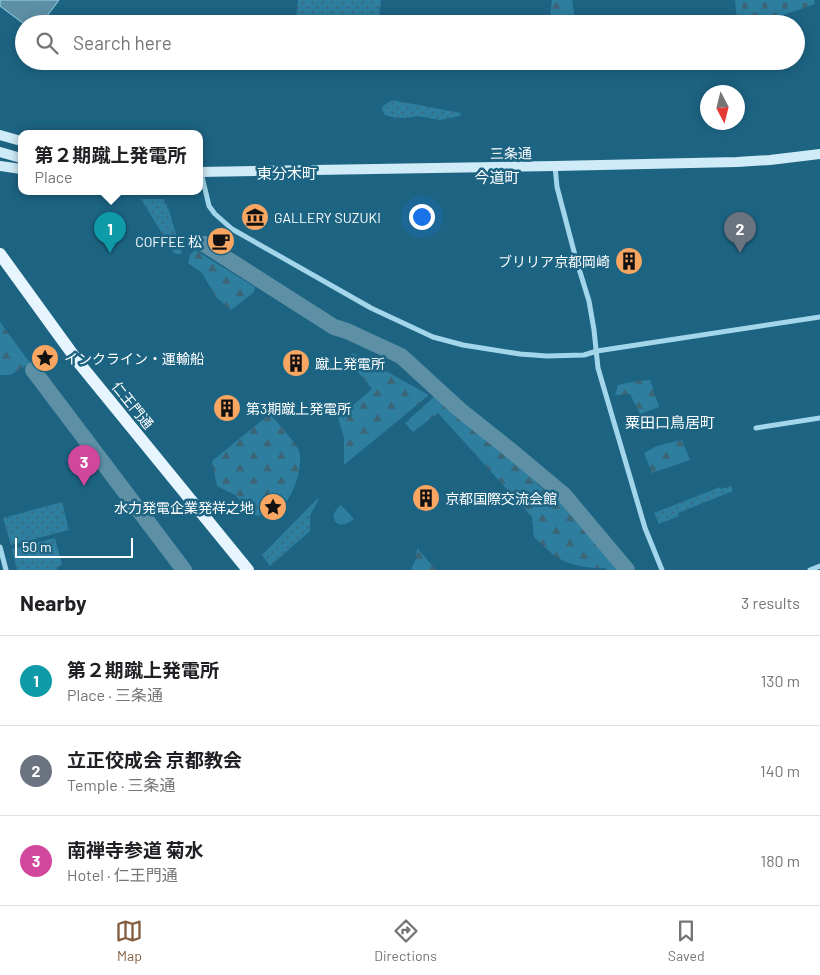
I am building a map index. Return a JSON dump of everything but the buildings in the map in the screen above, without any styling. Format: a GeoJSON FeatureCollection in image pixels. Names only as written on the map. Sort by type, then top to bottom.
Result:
{"type":"FeatureCollection","features":[{"type":"Feature","properties":{"kind":"main road"},"geometry":{"type":"LineString","coordinates":[[0,135],[18,140]]}},
{"type":"Feature","properties":{"kind":"main road"},"geometry":{"type":"LineString","coordinates":[[0,152],[18,157]]}},
{"type":"Feature","properties":{"kind":"main road","name":"三条通"},"geometry":{"type":"LineString","coordinates":[[203,172],[737,162],[820,154]]}},
{"type":"Feature","properties":{"kind":"main road"},"geometry":{"type":"LineString","coordinates":[[0,166],[18,169]]}},
{"type":"Feature","properties":{"kind":"main road","name":"仁王門通"},"geometry":{"type":"LineString","coordinates":[[0,254],[80,363],[248,570]]}},
{"type":"Feature","properties":{"kind":"street"},"geometry":{"type":"LineString","coordinates":[[555,166],[557,187],[588,301],[597,351],[598,368],[645,528],[662,570]]}},
{"type":"Feature","properties":{"kind":"street"},"geometry":{"type":"LineString","coordinates":[[203,186],[209,206],[232,229],[371,308],[433,337],[463,345],[520,354],[547,356],[584,355],[597,351],[820,317]]}},
{"type":"Feature","properties":{"kind":"street"},"geometry":{"type":"LineString","coordinates":[[756,428],[820,418]]}},
{"type":"Feature","properties":{"kind":"street"},"geometry":{"type":"LineString","coordinates":[[0,547],[6,570]]}},
{"type":"Feature","properties":{"kind":"street"},"geometry":{"type":"LineString","coordinates":[[810,570],[820,566]]}},
{"type":"Feature","properties":{"kind":"green space"},"geometry":{"type":"Polygon","coordinates":[[[298,0],[381,0],[379,15],[296,15],[298,0]]]}},
{"type":"Feature","properties":{"kind":"green space"},"geometry":{"type":"Polygon","coordinates":[[[552,0],[572,0],[574,15],[550,15],[552,0]]]}},
{"type":"Feature","properties":{"kind":"green space"},"geometry":{"type":"Polygon","coordinates":[[[735,0],[814,0],[815,4],[783,15],[736,15],[735,0]]]}},
{"type":"Feature","properties":{"kind":"green space"},"geometry":{"type":"Polygon","coordinates":[[[392,100],[461,113],[459,116],[440,120],[417,116],[396,118],[385,115],[382,110],[383,106],[392,100]]]}},
{"type":"Feature","properties":{"kind":"green space"},"geometry":{"type":"Polygon","coordinates":[[[141,199],[164,199],[182,254],[174,253],[141,199]]]}},
{"type":"Feature","properties":{"kind":"green space"},"geometry":{"type":"Polygon","coordinates":[[[195,250],[255,287],[254,292],[231,310],[216,297],[202,273],[188,263],[190,255],[195,250]]]}},
{"type":"Feature","properties":{"kind":"green space"},"geometry":{"type":"Polygon","coordinates":[[[0,322],[30,363],[10,375],[0,375],[0,322]]]}},
{"type":"Feature","properties":{"kind":"green space"},"geometry":{"type":"Polygon","coordinates":[[[353,353],[429,395],[344,465],[344,437],[338,418],[372,389],[347,358],[353,353]]]}},
{"type":"Feature","properties":{"kind":"green space"},"geometry":{"type":"Polygon","coordinates":[[[650,380],[659,407],[640,414],[630,394],[615,395],[618,385],[650,380]]]}},
{"type":"Feature","properties":{"kind":"green space"},"geometry":{"type":"Polygon","coordinates":[[[436,395],[478,432],[492,439],[538,485],[561,503],[572,518],[621,570],[607,570],[605,568],[572,564],[560,559],[549,551],[534,537],[532,517],[438,413],[413,432],[405,423],[436,395]]]}},
{"type":"Feature","properties":{"kind":"green space"},"geometry":{"type":"Polygon","coordinates":[[[270,414],[297,447],[300,465],[296,483],[284,505],[277,510],[256,516],[235,495],[217,486],[212,461],[270,414]]]}},
{"type":"Feature","properties":{"kind":"green space"},"geometry":{"type":"Polygon","coordinates":[[[682,440],[690,460],[652,473],[644,453],[657,446],[682,440]]]}},
{"type":"Feature","properties":{"kind":"green space"},"geometry":{"type":"Polygon","coordinates":[[[731,486],[733,491],[678,513],[679,516],[659,524],[654,513],[720,487],[721,489],[731,486]]]}},
{"type":"Feature","properties":{"kind":"green space"},"geometry":{"type":"Polygon","coordinates":[[[318,498],[310,516],[310,531],[270,566],[262,555],[318,498]]]}},
{"type":"Feature","properties":{"kind":"green space"},"geometry":{"type":"Polygon","coordinates":[[[62,502],[69,530],[11,545],[3,518],[62,502]]]}},
{"type":"Feature","properties":{"kind":"green space"},"geometry":{"type":"Polygon","coordinates":[[[341,505],[354,519],[348,523],[339,524],[334,518],[336,510],[341,505]]]}},
{"type":"Feature","properties":{"kind":"green space"},"geometry":{"type":"Polygon","coordinates":[[[55,538],[62,564],[56,570],[17,570],[12,549],[55,538]]]}},
{"type":"Feature","properties":{"kind":"green space"},"geometry":{"type":"Polygon","coordinates":[[[417,548],[436,570],[411,570],[416,559],[417,548]]]}},
{"type":"Feature","properties":{"kind":"shaded area"},"geometry":{"type":"Polygon","coordinates":[[[0,0],[59,0],[48,15],[15,15],[15,17],[0,6],[0,0]]]}},
{"type":"Feature","properties":{"kind":"waterway"},"geometry":{"type":"LineString","coordinates":[[204,244],[334,327],[401,356],[460,410],[564,495],[627,570]]}},
{"type":"Feature","properties":{"kind":"waterway"},"geometry":{"type":"LineString","coordinates":[[33,370],[184,570]]}},
{"type":"Feature","properties":{"kind":"place","name":"GALLERY SUZUKI"},"geometry":{"type":"Point","coordinates":[255,217]}},
{"type":"Feature","properties":{"kind":"place","name":"COFFEE 松"},"geometry":{"type":"Point","coordinates":[221,241]}},
{"type":"Feature","properties":{"kind":"place","name":"第２期蹴上発電所"},"geometry":{"type":"Point","coordinates":[110,253]}},
{"type":"Feature","properties":{"kind":"place","name":"立正佼成会 京都教会"},"geometry":{"type":"Point","coordinates":[740,253]}},
{"type":"Feature","properties":{"kind":"place","name":"ブリリア京都岡崎"},"geometry":{"type":"Point","coordinates":[629,261]}},
{"type":"Feature","properties":{"kind":"place","name":"インクライン・運輸船"},"geometry":{"type":"Point","coordinates":[45,358]}},
{"type":"Feature","properties":{"kind":"place","name":"蹴上発電所"},"geometry":{"type":"Point","coordinates":[296,363]}},
{"type":"Feature","properties":{"kind":"place","name":"第3期蹴上発電所"},"geometry":{"type":"Point","coordinates":[227,408]}},
{"type":"Feature","properties":{"kind":"place","name":"南禅寺参道 菊水"},"geometry":{"type":"Point","coordinates":[84,486]}},
{"type":"Feature","properties":{"kind":"place","name":"京都国際交流会館"},"geometry":{"type":"Point","coordinates":[426,498]}},
{"type":"Feature","properties":{"kind":"place","name":"水力発電企業発祥之地"},"geometry":{"type":"Point","coordinates":[273,507]}},
{"type":"Feature","properties":{"kind":"district","name":"東分木町"},"geometry":{"type":"Point","coordinates":[287,173]}},
{"type":"Feature","properties":{"kind":"district","name":"今道町"},"geometry":{"type":"Point","coordinates":[497,177]}},
{"type":"Feature","properties":{"kind":"district","name":"粟田口鳥居町"},"geometry":{"type":"Point","coordinates":[670,422]}}]}
